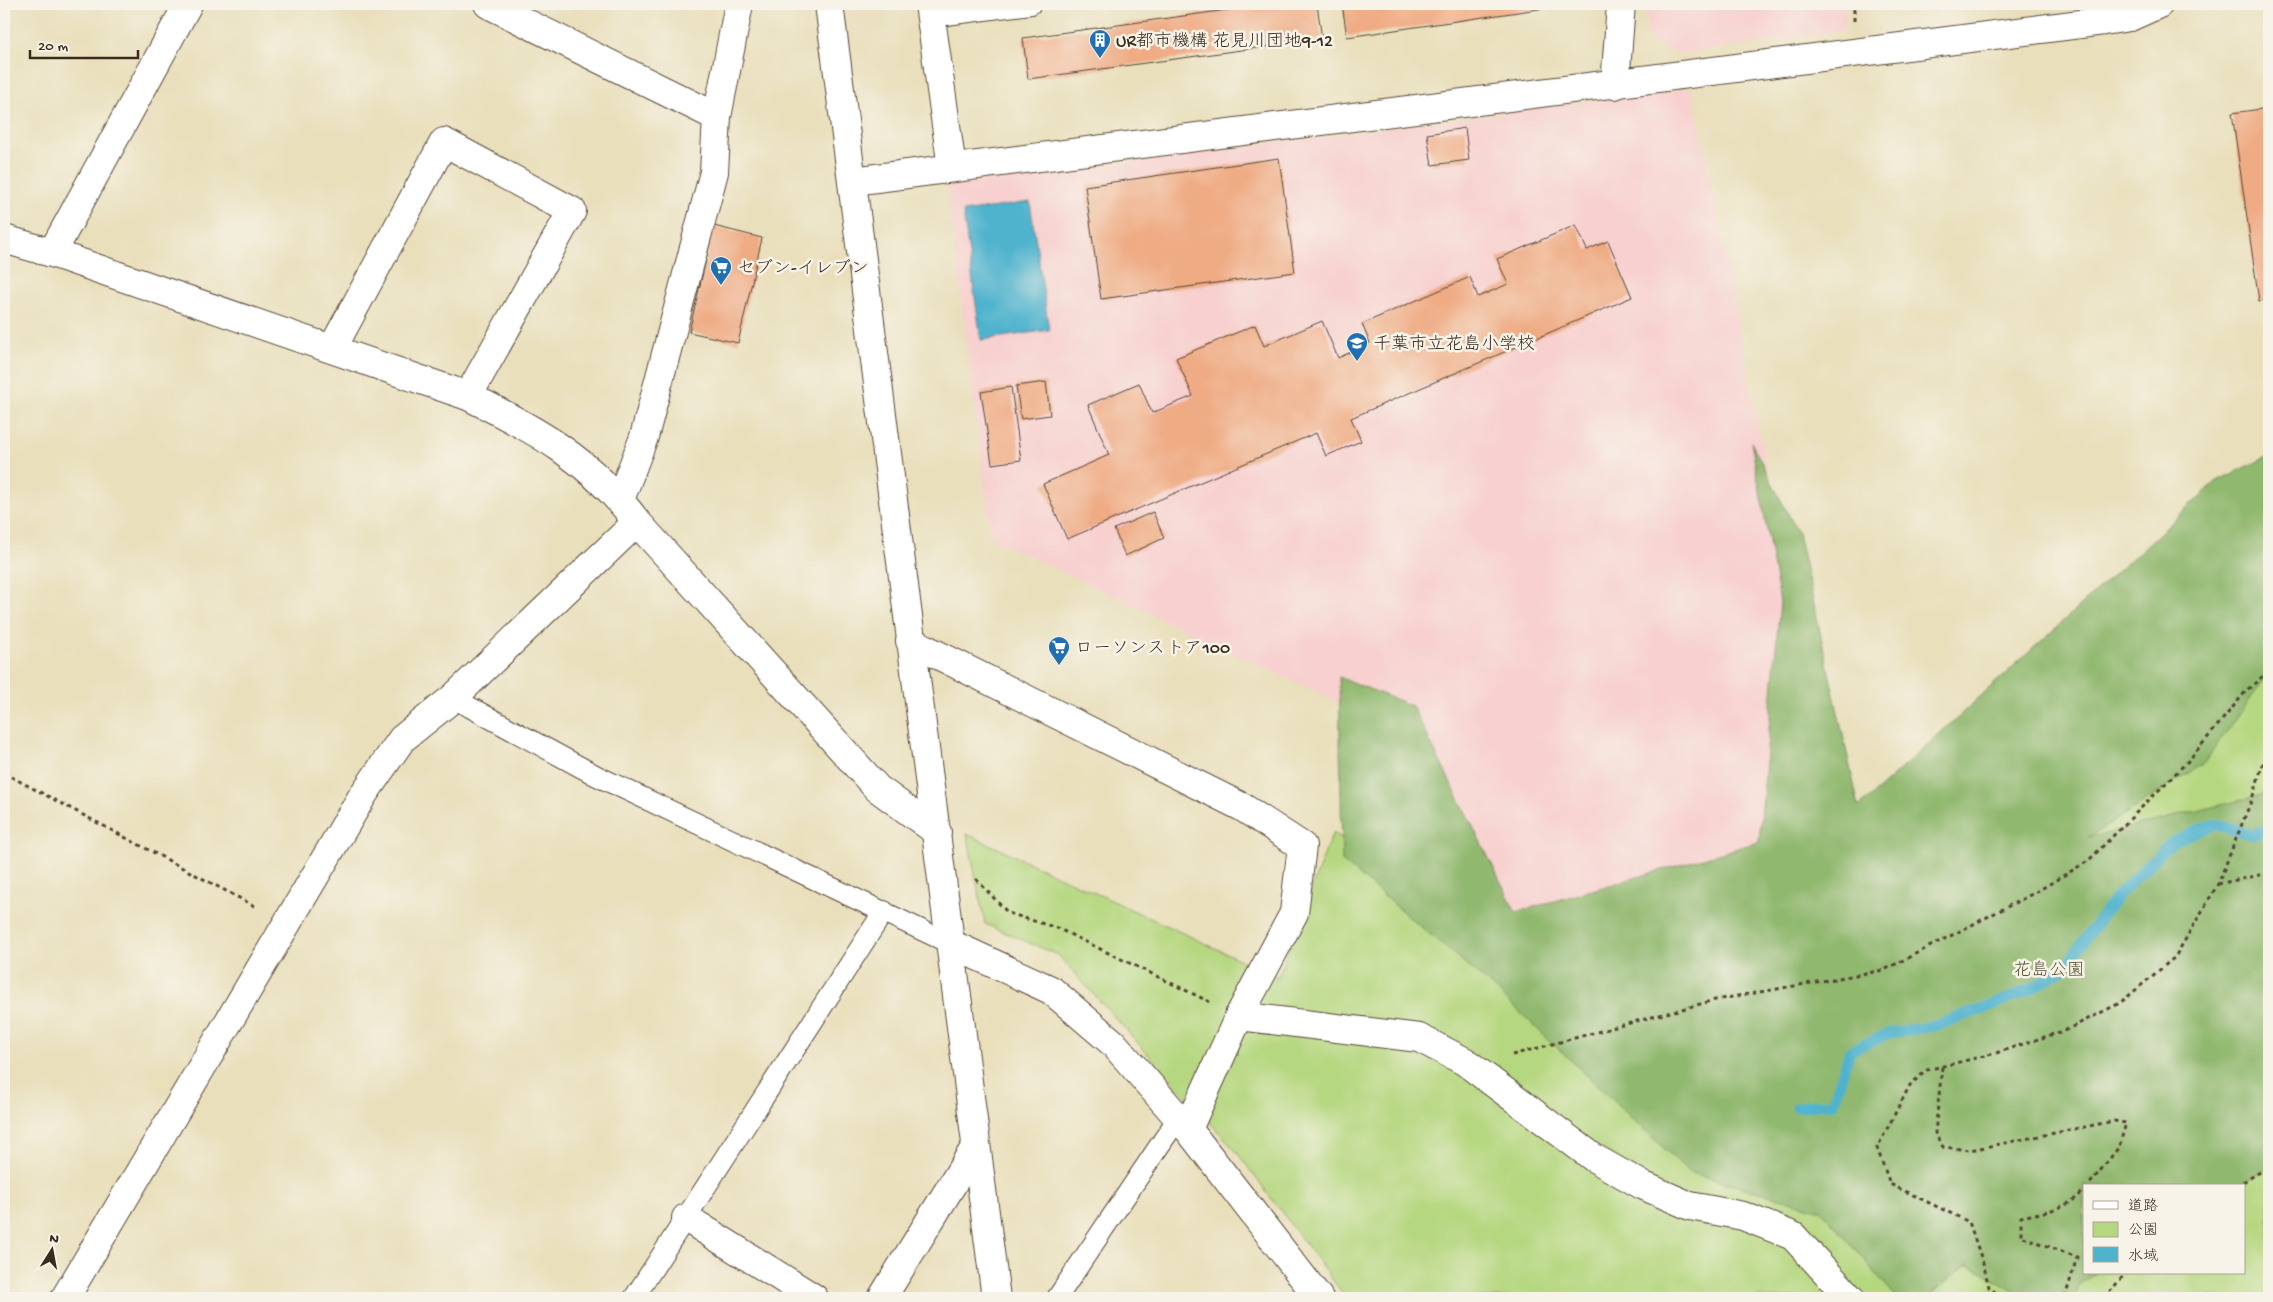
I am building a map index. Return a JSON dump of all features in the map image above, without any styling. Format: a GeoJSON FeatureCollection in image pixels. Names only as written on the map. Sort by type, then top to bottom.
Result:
{"type":"FeatureCollection","features":[{"type":"Feature","properties":{"kind":"street"},"geometry":{"type":"LineString","coordinates":[[52,253],[188,4]]}},
{"type":"Feature","properties":{"kind":"street"},"geometry":{"type":"LineString","coordinates":[[488,4],[717,117]]}},
{"type":"Feature","properties":{"kind":"street"},"geometry":{"type":"LineString","coordinates":[[620,500],[644,437],[714,172],[717,117],[739,4]]}},
{"type":"Feature","properties":{"kind":"street"},"geometry":{"type":"LineString","coordinates":[[829,4],[996,1298]]}},
{"type":"Feature","properties":{"kind":"street"},"geometry":{"type":"LineString","coordinates":[[1615,85],[1621,4]]}},
{"type":"Feature","properties":{"kind":"street"},"geometry":{"type":"LineString","coordinates":[[853,181],[2122,19],[2159,4]]}},
{"type":"Feature","properties":{"kind":"street"},"geometry":{"type":"LineString","coordinates":[[930,10],[952,168]]}},
{"type":"Feature","properties":{"kind":"street"},"geometry":{"type":"LineString","coordinates":[[332,349],[444,142],[572,211],[468,396]]}},
{"type":"Feature","properties":{"kind":"street"},"geometry":{"type":"LineString","coordinates":[[4,239],[52,253],[468,396],[526,425],[583,463],[620,500],[637,522],[877,788],[937,832]]}},
{"type":"Feature","properties":{"kind":"street"},"geometry":{"type":"LineString","coordinates":[[65,1298],[363,795],[402,740],[453,698],[637,522]]}},
{"type":"Feature","properties":{"kind":"street"},"geometry":{"type":"LineString","coordinates":[[910,641],[1242,807],[1302,846],[1294,913],[1183,1124]]}},
{"type":"Feature","properties":{"kind":"street"},"geometry":{"type":"LineString","coordinates":[[950,944],[1051,990],[1113,1043],[1183,1124],[1319,1298]]}},
{"type":"Feature","properties":{"kind":"street"},"geometry":{"type":"LineString","coordinates":[[1239,1016],[1419,1038],[1472,1066],[1594,1158],[1642,1185],[1690,1206],[1743,1216],[1793,1236],[1850,1298]]}},
{"type":"Feature","properties":{"kind":"street"},"geometry":{"type":"LineString","coordinates":[[882,1298],[976,1146]]}},
{"type":"Feature","properties":{"kind":"street"},"geometry":{"type":"LineString","coordinates":[[686,1218],[814,1298]]}},
{"type":"Feature","properties":{"kind":"lane"},"geometry":{"type":"LineString","coordinates":[[930,10],[1031,4]]}},
{"type":"Feature","properties":{"kind":"lane"},"geometry":{"type":"LineString","coordinates":[[453,698],[597,776],[950,944]]}},
{"type":"Feature","properties":{"kind":"lane"},"geometry":{"type":"LineString","coordinates":[[634,1298],[884,911]]}},
{"type":"Feature","properties":{"kind":"lane"},"geometry":{"type":"LineString","coordinates":[[1057,1298],[1183,1124]]}},
{"type":"Feature","properties":{"kind":"path"},"geometry":{"type":"LineString","coordinates":[[1472,1066],[1715,1000],[1884,970],[2036,892],[2088,861],[2189,760],[2247,690],[2269,671]]}},
{"type":"Feature","properties":{"kind":"path"},"geometry":{"type":"LineString","coordinates":[[2002,1298],[1989,1286],[1969,1222],[1890,1184],[1877,1148],[1910,1085],[1927,1070],[2066,1030],[2120,1003],[2176,957],[2218,884],[2252,799],[2269,744]]}},
{"type":"Feature","properties":{"kind":"path"},"geometry":{"type":"LineString","coordinates":[[4,773],[287,924]]}},
{"type":"Feature","properties":{"kind":"path"},"geometry":{"type":"LineString","coordinates":[[974,872],[977,881],[1008,913],[1057,928],[1239,1016]]}},
{"type":"Feature","properties":{"kind":"path"},"geometry":{"type":"LineString","coordinates":[[2218,884],[2269,872]]}},
{"type":"Feature","properties":{"kind":"path"},"geometry":{"type":"LineString","coordinates":[[1942,1067],[1935,1133],[1943,1147],[1970,1150],[2114,1121],[2126,1123],[2119,1147],[2090,1184]]}},
{"type":"Feature","properties":{"kind":"path"},"geometry":{"type":"LineString","coordinates":[[2239,1184],[2269,1167]]}},
{"type":"Feature","properties":{"kind":"path"},"geometry":{"type":"LineString","coordinates":[[2065,1298],[2077,1257],[2021,1236],[2021,1217],[2056,1210],[2078,1198],[2083,1191]]}},
{"type":"Feature","properties":{"kind":"path"},"geometry":{"type":"LineString","coordinates":[[2104,1298],[2125,1274]]}},
{"type":"Feature","properties":{"kind":"shaded area"},"geometry":{"type":"Polygon","coordinates":[[[1647,4],[1845,4],[1845,30],[1682,54],[1655,45],[1647,35],[1647,4]]]}},
{"type":"Feature","properties":{"kind":"shaded area","name":"千葉市立花島小学校"},"geometry":{"type":"Polygon","coordinates":[[[1692,88],[1842,856],[1502,956],[1367,716],[991,538],[947,186],[1692,88]]]}},
{"type":"Feature","properties":{"kind":"green space","name":"花島公園"},"geometry":{"type":"Polygon","coordinates":[[[1751,442],[1798,533],[1859,807],[2217,481],[2269,456],[2269,673],[2204,763],[2088,838],[2269,793],[2269,1167],[2241,1184],[2083,1184],[2083,1274],[2095,1274],[2080,1284],[2075,1298],[2028,1298],[1967,1264],[1927,1298],[1897,1298],[1821,1210],[1689,1172],[1493,987],[1342,861],[1339,677],[1412,706],[1516,912],[1759,842],[1780,602],[1751,442]]]}},
{"type":"Feature","properties":{"kind":"green space","name":"花島公園"},"geometry":{"type":"Polygon","coordinates":[[[2269,477],[2269,1298],[1346,1298],[1235,1150],[1058,955],[985,924],[967,834],[1278,977],[1333,832],[1503,960],[1836,865],[2269,477]]]}},
{"type":"Feature","properties":{"kind":"water"},"geometry":{"type":"Polygon","coordinates":[[[1030,202],[1049,330],[981,340],[963,212],[1030,202]]]}},
{"type":"Feature","properties":{"kind":"building","name":"UR都市機構 花見川団地9-12"},"geometry":{"type":"Polygon","coordinates":[[[1271,4],[1317,4],[1322,39],[1028,79],[1023,38],[1271,4]]]}},
{"type":"Feature","properties":{"kind":"building"},"geometry":{"type":"Polygon","coordinates":[[[1342,4],[1566,4],[1566,5],[1347,37],[1342,4]]]}},
{"type":"Feature","properties":{"kind":"building"},"geometry":{"type":"Polygon","coordinates":[[[2269,108],[2269,299],[2259,301],[2232,113],[2269,108]]]}},
{"type":"Feature","properties":{"kind":"building"},"geometry":{"type":"Polygon","coordinates":[[[1465,128],[1469,160],[1432,165],[1427,134],[1465,128]]]}},
{"type":"Feature","properties":{"kind":"building"},"geometry":{"type":"Polygon","coordinates":[[[1279,158],[1295,272],[1101,299],[1085,186],[1279,158]]]}},
{"type":"Feature","properties":{"kind":"building"},"geometry":{"type":"Polygon","coordinates":[[[1576,225],[1587,250],[1608,241],[1632,297],[1351,418],[1361,441],[1326,456],[1316,433],[1067,539],[1043,484],[1109,455],[1088,405],[1139,383],[1152,413],[1193,396],[1176,358],[1255,325],[1264,346],[1322,321],[1338,358],[1370,343],[1362,324],[1470,277],[1478,297],[1508,284],[1497,259],[1576,225]]]}},
{"type":"Feature","properties":{"kind":"building"},"geometry":{"type":"Polygon","coordinates":[[[714,226],[762,238],[738,343],[689,332],[714,226]]]}},
{"type":"Feature","properties":{"kind":"building"},"geometry":{"type":"Polygon","coordinates":[[[1046,382],[1050,415],[1021,419],[1016,386],[1046,382]]]}},
{"type":"Feature","properties":{"kind":"building"},"geometry":{"type":"Polygon","coordinates":[[[1011,387],[1021,460],[992,464],[981,392],[1011,387]]]}},
{"type":"Feature","properties":{"kind":"building"},"geometry":{"type":"Polygon","coordinates":[[[1153,512],[1164,538],[1125,556],[1114,529],[1153,512]]]}},
{"type":"Feature","properties":{"kind":"waterway"},"geometry":{"type":"LineString","coordinates":[[1797,1107],[1833,1103],[1850,1051],[1890,1033],[1934,1026],[1983,1009],[2031,989],[2064,968],[2117,896],[2172,842],[2214,824],[2253,835],[2269,830]]}},
{"type":"Feature","properties":{"kind":"place","name":"UR都市機構 花見川団地9-12"},"geometry":{"type":"Point","coordinates":[1100,59]}},
{"type":"Feature","properties":{"kind":"place","name":"セブン-イレブン"},"geometry":{"type":"Point","coordinates":[721,286]}},
{"type":"Feature","properties":{"kind":"place","name":"千葉市立花島小学校"},"geometry":{"type":"Point","coordinates":[1357,362]}},
{"type":"Feature","properties":{"kind":"place","name":"ローソンストア100"},"geometry":{"type":"Point","coordinates":[1059,666]}}]}
